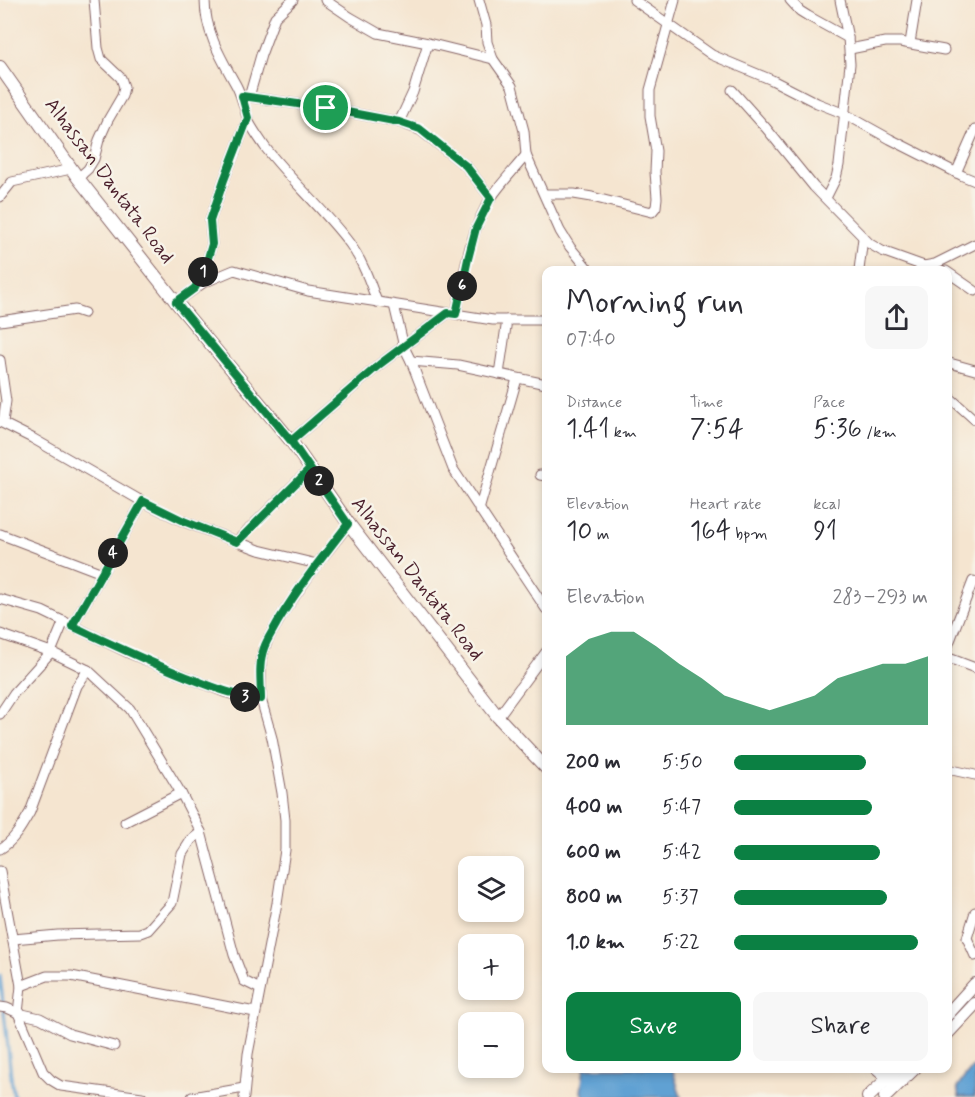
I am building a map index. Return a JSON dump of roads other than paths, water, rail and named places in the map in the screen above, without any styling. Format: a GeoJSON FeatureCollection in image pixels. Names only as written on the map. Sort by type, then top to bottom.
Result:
{"type":"FeatureCollection","features":[{"type":"Feature","properties":{"kind":"street"},"geometry":{"type":"LineString","coordinates":[[0,197],[12,182],[75,173],[88,169],[94,159],[99,140],[122,96],[124,87],[121,78],[101,59],[94,0]]}},
{"type":"Feature","properties":{"kind":"street"},"geometry":{"type":"LineString","coordinates":[[205,0],[209,29],[217,50],[245,96],[248,118],[255,133],[266,149],[351,246],[365,270],[377,302]]}},
{"type":"Feature","properties":{"kind":"street"},"geometry":{"type":"LineString","coordinates":[[245,96],[275,17],[293,0]]}},
{"type":"Feature","properties":{"kind":"street"},"geometry":{"type":"LineString","coordinates":[[325,0],[378,33],[493,59]]}},
{"type":"Feature","properties":{"kind":"street"},"geometry":{"type":"LineString","coordinates":[[479,0],[493,59],[513,86],[524,131],[526,155],[561,231],[585,266]]}},
{"type":"Feature","properties":{"kind":"street"},"geometry":{"type":"LineString","coordinates":[[634,0],[722,60],[845,114],[975,181]]}},
{"type":"Feature","properties":{"kind":"street"},"geometry":{"type":"LineString","coordinates":[[545,195],[574,194],[652,212],[656,207],[656,151],[650,116],[650,90],[675,0]]}},
{"type":"Feature","properties":{"kind":"street"},"geometry":{"type":"LineString","coordinates":[[790,0],[800,11],[848,38]]}},
{"type":"Feature","properties":{"kind":"street"},"geometry":{"type":"LineString","coordinates":[[826,198],[836,178],[839,165],[850,64],[850,49],[840,0]]}},
{"type":"Feature","properties":{"kind":"street"},"geometry":{"type":"LineString","coordinates":[[910,43],[917,0]]}},
{"type":"Feature","properties":{"kind":"street"},"geometry":{"type":"LineString","coordinates":[[850,49],[885,42],[900,42],[944,50]]}},
{"type":"Feature","properties":{"kind":"street"},"geometry":{"type":"LineString","coordinates":[[399,122],[413,92],[428,43]]}},
{"type":"Feature","properties":{"kind":"street","name":"Alhassan Dantata Road"},"geometry":{"type":"LineString","coordinates":[[0,67],[75,173],[176,302],[291,441],[348,524],[498,717],[542,764]]}},
{"type":"Feature","properties":{"kind":"street"},"geometry":{"type":"LineString","coordinates":[[732,90],[808,180],[863,238],[882,251],[917,266]]}},
{"type":"Feature","properties":{"kind":"street"},"geometry":{"type":"LineString","coordinates":[[245,96],[326,108],[399,122],[420,129],[466,166],[491,198]]}},
{"type":"Feature","properties":{"kind":"street"},"geometry":{"type":"LineString","coordinates":[[195,288],[206,265],[212,244],[210,221],[248,118]]}},
{"type":"Feature","properties":{"kind":"street"},"geometry":{"type":"LineString","coordinates":[[956,173],[975,130]]}},
{"type":"Feature","properties":{"kind":"street"},"geometry":{"type":"LineString","coordinates":[[291,441],[380,364],[452,313],[476,228],[491,198],[526,155]]}},
{"type":"Feature","properties":{"kind":"street"},"geometry":{"type":"LineString","coordinates":[[860,266],[863,238]]}},
{"type":"Feature","properties":{"kind":"street"},"geometry":{"type":"LineString","coordinates":[[928,266],[975,244]]}},
{"type":"Feature","properties":{"kind":"street"},"geometry":{"type":"LineString","coordinates":[[176,302],[203,283],[234,270],[308,291],[394,305],[493,320],[542,320]]}},
{"type":"Feature","properties":{"kind":"street"},"geometry":{"type":"LineString","coordinates":[[952,276],[975,291]]}},
{"type":"Feature","properties":{"kind":"street"},"geometry":{"type":"LineString","coordinates":[[394,305],[404,347],[453,469],[542,603]]}},
{"type":"Feature","properties":{"kind":"street"},"geometry":{"type":"LineString","coordinates":[[0,321],[75,310],[84,313]]}},
{"type":"Feature","properties":{"kind":"street"},"geometry":{"type":"LineString","coordinates":[[499,375],[507,320]]}},
{"type":"Feature","properties":{"kind":"street"},"geometry":{"type":"LineString","coordinates":[[0,360],[6,401],[2,422],[143,501],[186,522],[259,550],[317,564]]}},
{"type":"Feature","properties":{"kind":"street"},"geometry":{"type":"LineString","coordinates":[[411,361],[458,364],[542,383]]}},
{"type":"Feature","properties":{"kind":"street"},"geometry":{"type":"LineString","coordinates":[[952,364],[975,370]]}},
{"type":"Feature","properties":{"kind":"street"},"geometry":{"type":"LineString","coordinates":[[479,510],[517,379]]}},
{"type":"Feature","properties":{"kind":"street"},"geometry":{"type":"LineString","coordinates":[[952,399],[975,420]]}},
{"type":"Feature","properties":{"kind":"street"},"geometry":{"type":"LineString","coordinates":[[237,542],[310,469]]}},
{"type":"Feature","properties":{"kind":"street"},"geometry":{"type":"LineString","coordinates":[[0,714],[14,693],[51,652],[102,573],[143,501]]}},
{"type":"Feature","properties":{"kind":"street"},"geometry":{"type":"LineString","coordinates":[[192,1097],[244,1092],[255,1012],[285,850],[282,793],[272,738],[261,699],[261,659],[264,648],[285,610],[348,524]]}},
{"type":"Feature","properties":{"kind":"street"},"geometry":{"type":"LineString","coordinates":[[0,534],[102,573]]}},
{"type":"Feature","properties":{"kind":"street"},"geometry":{"type":"LineString","coordinates":[[952,636],[974,579]]}},
{"type":"Feature","properties":{"kind":"street"},"geometry":{"type":"LineString","coordinates":[[0,599],[42,611],[131,654],[224,692],[261,699]]}},
{"type":"Feature","properties":{"kind":"street"},"geometry":{"type":"LineString","coordinates":[[0,634],[51,652],[88,670],[130,709],[181,793],[201,832],[234,956],[244,981],[260,989]]}},
{"type":"Feature","properties":{"kind":"street"},"geometry":{"type":"LineString","coordinates":[[498,717],[542,657]]}},
{"type":"Feature","properties":{"kind":"street"},"geometry":{"type":"LineString","coordinates":[[952,659],[975,668]]}},
{"type":"Feature","properties":{"kind":"street"},"geometry":{"type":"LineString","coordinates":[[0,849],[13,839],[30,812],[78,686],[88,670]]}},
{"type":"Feature","properties":{"kind":"street"},"geometry":{"type":"LineString","coordinates":[[952,770],[975,775]]}},
{"type":"Feature","properties":{"kind":"street"},"geometry":{"type":"LineString","coordinates":[[125,822],[181,793]]}},
{"type":"Feature","properties":{"kind":"street"},"geometry":{"type":"LineString","coordinates":[[13,939],[58,935],[132,934],[148,930],[172,903],[182,854],[191,840],[201,832]]}},
{"type":"Feature","properties":{"kind":"street"},"geometry":{"type":"LineString","coordinates":[[0,871],[21,986],[18,1013],[44,1072],[61,1086],[142,1097]]}},
{"type":"Feature","properties":{"kind":"street"},"geometry":{"type":"LineString","coordinates":[[975,912],[971,935],[975,956]]}},
{"type":"Feature","properties":{"kind":"street"},"geometry":{"type":"LineString","coordinates":[[21,986],[47,976],[71,976],[255,1012]]}},
{"type":"Feature","properties":{"kind":"street"},"geometry":{"type":"LineString","coordinates":[[952,1009],[975,984]]}},
{"type":"Feature","properties":{"kind":"street"},"geometry":{"type":"LineString","coordinates":[[952,1029],[975,1004]]}},
{"type":"Feature","properties":{"kind":"street"},"geometry":{"type":"LineString","coordinates":[[4,1007],[40,1018],[70,1034],[114,1046]]}},
{"type":"Feature","properties":{"kind":"street"},"geometry":{"type":"LineString","coordinates":[[883,1073],[893,1082]]}},
{"type":"Feature","properties":{"kind":"street"},"geometry":{"type":"LineString","coordinates":[[885,1097],[896,1073]]}},
{"type":"Feature","properties":{"kind":"street"},"geometry":{"type":"LineString","coordinates":[[868,1097],[907,1073]]}},
{"type":"Feature","properties":{"kind":"water"},"geometry":{"type":"Polygon","coordinates":[[[975,1067],[975,1097],[959,1097],[957,1087],[975,1067]]]}},
{"type":"Feature","properties":{"kind":"water"},"geometry":{"type":"Polygon","coordinates":[[[583,1073],[674,1073],[681,1097],[584,1097],[581,1092],[583,1073]]]}},
{"type":"Feature","properties":{"kind":"waterway"},"geometry":{"type":"LineString","coordinates":[[0,975],[14,1097]]}}]}
